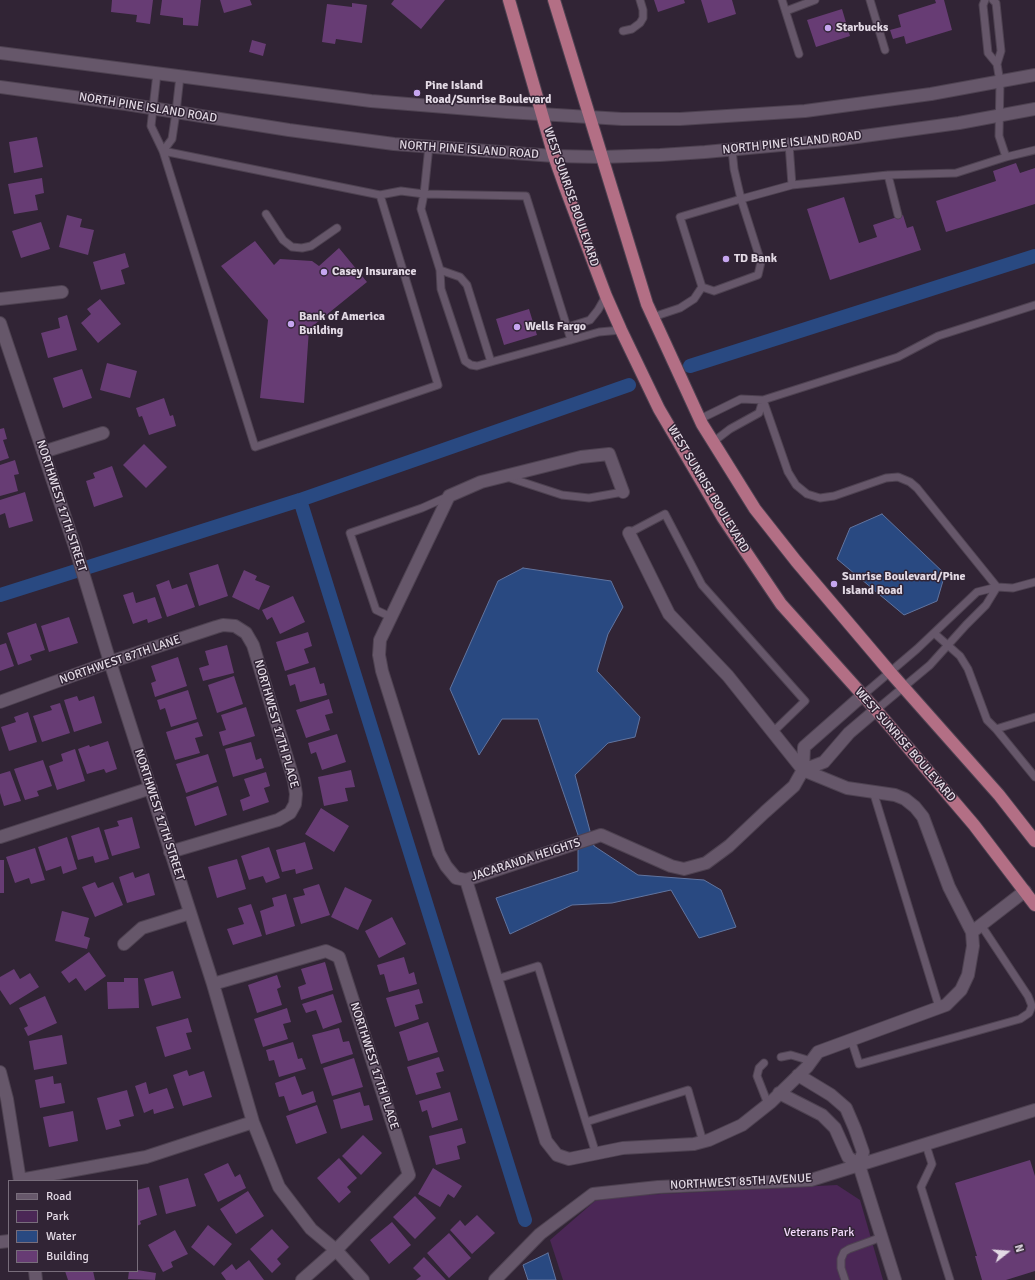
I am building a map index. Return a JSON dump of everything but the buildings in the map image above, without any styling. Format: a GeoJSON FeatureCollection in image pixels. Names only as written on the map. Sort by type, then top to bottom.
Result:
{"type":"FeatureCollection","features":[{"type":"Feature","properties":{"kind":"highway","name":"WEST SUNRISE BOULEVARD"},"geometry":{"type":"LineString","coordinates":[[509,0],[554,156],[606,296],[659,409],[723,518],[781,604],[863,695],[974,825],[1035,905]]}},
{"type":"Feature","properties":{"kind":"highway"},"geometry":{"type":"LineString","coordinates":[[554,0],[647,304],[697,414],[713,442],[755,509],[796,561],[890,672],[999,795],[1035,841]]}},
{"type":"Feature","properties":{"kind":"street"},"geometry":{"type":"LineString","coordinates":[[0,53],[371,101],[622,119],[680,119],[804,111],[931,94],[1035,75]]}},
{"type":"Feature","properties":{"kind":"street","name":"NORTH PINE ISLAND ROAD"},"geometry":{"type":"LineString","coordinates":[[0,88],[152,108],[289,130],[394,144],[554,156],[601,157],[667,154],[836,140],[959,123],[1035,110]]}},
{"type":"Feature","properties":{"kind":"street"},"geometry":{"type":"LineString","coordinates":[[0,299],[62,292]]}},
{"type":"Feature","properties":{"kind":"street","name":"NORTHWEST 17TH STREET"},"geometry":{"type":"LineString","coordinates":[[0,323],[76,550],[110,662],[213,984],[253,1122],[279,1187],[311,1229],[336,1250],[363,1280]]}},
{"type":"Feature","properties":{"kind":"street"},"geometry":{"type":"LineString","coordinates":[[43,452],[103,433]]}},
{"type":"Feature","properties":{"kind":"street"},"geometry":{"type":"LineString","coordinates":[[449,496],[481,482],[503,476],[581,456],[609,454],[623,492]]}},
{"type":"Feature","properties":{"kind":"street","name":"JACARANDA HEIGHTS"},"geometry":{"type":"LineString","coordinates":[[449,496],[380,640],[379,655],[382,671],[439,853],[446,866],[456,878],[466,880],[601,835],[671,866],[684,868],[706,862],[729,846],[764,812],[794,786],[803,770],[804,747],[863,695]]}},
{"type":"Feature","properties":{"kind":"street"},"geometry":{"type":"LineString","coordinates":[[629,534],[669,614],[728,676],[803,770],[847,788],[895,795],[906,799],[915,807],[923,817],[949,887],[976,929]]}},
{"type":"Feature","properties":{"kind":"street","name":"NORTHWEST 87TH LANE"},"geometry":{"type":"LineString","coordinates":[[0,702],[110,662],[216,627],[229,625],[241,629]]}},
{"type":"Feature","properties":{"kind":"street","name":"NORTHWEST 17TH PLACE"},"geometry":{"type":"LineString","coordinates":[[170,852],[282,818],[290,813],[295,804],[295,788],[253,645],[250,638],[241,629]]}},
{"type":"Feature","properties":{"kind":"street"},"geometry":{"type":"LineString","coordinates":[[803,770],[824,762],[849,733],[876,710]]}},
{"type":"Feature","properties":{"kind":"street"},"geometry":{"type":"LineString","coordinates":[[0,837],[150,788]]}},
{"type":"Feature","properties":{"kind":"street"},"geometry":{"type":"LineString","coordinates":[[466,880],[546,1141],[557,1155],[569,1159],[623,1148],[694,1144],[709,1140],[742,1125],[768,1104],[798,1075],[818,1052],[946,1005],[961,990],[968,975],[976,929],[1024,891]]}},
{"type":"Feature","properties":{"kind":"street"},"geometry":{"type":"LineString","coordinates":[[124,944],[142,928],[190,913]]}},
{"type":"Feature","properties":{"kind":"street","name":"NORTHWEST 17TH PLACE"},"geometry":{"type":"LineString","coordinates":[[213,984],[326,951],[339,957],[409,1175],[336,1250]]}},
{"type":"Feature","properties":{"kind":"street"},"geometry":{"type":"LineString","coordinates":[[0,1072],[3,1100],[20,1180],[146,1157],[253,1122]]}},
{"type":"Feature","properties":{"kind":"street"},"geometry":{"type":"LineString","coordinates":[[798,1075],[831,1095],[846,1108],[863,1152],[859,1165],[895,1280]]}},
{"type":"Feature","properties":{"kind":"street"},"geometry":{"type":"LineString","coordinates":[[779,1093],[822,1116],[835,1128],[848,1157],[859,1165]]}},
{"type":"Feature","properties":{"kind":"street","name":"NORTHWEST 85TH AVENUE"},"geometry":{"type":"LineString","coordinates":[[495,1280],[540,1234],[593,1194],[658,1187],[811,1180],[1035,1110]]}},
{"type":"Feature","properties":{"kind":"street"},"geometry":{"type":"LineString","coordinates":[[302,1280],[336,1250]]}},
{"type":"Feature","properties":{"kind":"lane"},"geometry":{"type":"LineString","coordinates":[[623,31],[632,29],[640,23],[643,18],[643,10],[640,0]]}},
{"type":"Feature","properties":{"kind":"lane"},"geometry":{"type":"LineString","coordinates":[[782,0],[799,54]]}},
{"type":"Feature","properties":{"kind":"lane"},"geometry":{"type":"LineString","coordinates":[[786,11],[815,0]]}},
{"type":"Feature","properties":{"kind":"lane"},"geometry":{"type":"LineString","coordinates":[[870,0],[885,50]]}},
{"type":"Feature","properties":{"kind":"lane"},"geometry":{"type":"LineString","coordinates":[[985,0],[983,4],[988,53],[997,64]]}},
{"type":"Feature","properties":{"kind":"lane"},"geometry":{"type":"LineString","coordinates":[[994,0],[996,3],[1001,51],[997,64],[1000,82],[999,136],[1006,157]]}},
{"type":"Feature","properties":{"kind":"lane"},"geometry":{"type":"LineString","coordinates":[[158,73],[152,108],[151,126],[163,151],[255,447],[438,385],[380,195]]}},
{"type":"Feature","properties":{"kind":"lane"},"geometry":{"type":"LineString","coordinates":[[163,151],[172,139],[180,76]]}},
{"type":"Feature","properties":{"kind":"lane"},"geometry":{"type":"LineString","coordinates":[[789,144],[792,185]]}},
{"type":"Feature","properties":{"kind":"lane"},"geometry":{"type":"LineString","coordinates":[[429,146],[421,209],[440,270],[441,289],[465,361],[477,366],[600,332],[621,330]]}},
{"type":"Feature","properties":{"kind":"lane"},"geometry":{"type":"LineString","coordinates":[[702,287],[714,291],[758,275],[761,262],[741,200],[734,169],[732,149]]}},
{"type":"Feature","properties":{"kind":"lane"},"geometry":{"type":"LineString","coordinates":[[702,287],[680,216],[792,185],[888,175],[956,173],[1006,157],[1035,150]]}},
{"type":"Feature","properties":{"kind":"lane"},"geometry":{"type":"LineString","coordinates":[[163,151],[380,195],[401,191],[424,194],[526,196],[571,340]]}},
{"type":"Feature","properties":{"kind":"lane"},"geometry":{"type":"LineString","coordinates":[[888,175],[898,215]]}},
{"type":"Feature","properties":{"kind":"lane"},"geometry":{"type":"LineString","coordinates":[[266,214],[283,240],[292,247],[302,248],[311,246],[336,228]]}},
{"type":"Feature","properties":{"kind":"lane"},"geometry":{"type":"LineString","coordinates":[[440,270],[460,277],[467,285],[491,362]]}},
{"type":"Feature","properties":{"kind":"lane"},"geometry":{"type":"LineString","coordinates":[[653,317],[680,308],[694,299],[702,287]]}},
{"type":"Feature","properties":{"kind":"lane"},"geometry":{"type":"LineString","coordinates":[[568,327],[590,320],[606,296]]}},
{"type":"Feature","properties":{"kind":"lane"},"geometry":{"type":"LineString","coordinates":[[697,414],[742,398],[763,400],[898,357],[938,336],[1035,305]]}},
{"type":"Feature","properties":{"kind":"lane"},"geometry":{"type":"LineString","coordinates":[[713,442],[759,413],[763,400]]}},
{"type":"Feature","properties":{"kind":"lane"},"geometry":{"type":"LineString","coordinates":[[763,400],[788,472],[796,485],[807,494],[820,498],[886,478],[898,477],[910,482],[917,488],[997,587]]}},
{"type":"Feature","properties":{"kind":"lane"},"geometry":{"type":"LineString","coordinates":[[503,476],[562,495],[589,498],[623,492]]}},
{"type":"Feature","properties":{"kind":"lane"},"geometry":{"type":"LineString","coordinates":[[391,617],[376,610],[350,533],[422,508],[449,496]]}},
{"type":"Feature","properties":{"kind":"lane"},"geometry":{"type":"LineString","coordinates":[[629,534],[665,514],[702,584],[805,702],[773,732]]}},
{"type":"Feature","properties":{"kind":"lane"},"geometry":{"type":"LineString","coordinates":[[863,695],[917,649],[977,592],[997,587],[1013,588],[1035,582]]}},
{"type":"Feature","properties":{"kind":"lane"},"geometry":{"type":"LineString","coordinates":[[876,710],[930,665],[986,605],[997,587]]}},
{"type":"Feature","properties":{"kind":"lane"},"geometry":{"type":"LineString","coordinates":[[934,633],[960,656],[968,669],[987,720],[1035,777]]}},
{"type":"Feature","properties":{"kind":"lane"},"geometry":{"type":"LineString","coordinates":[[996,729],[1035,717]]}},
{"type":"Feature","properties":{"kind":"lane"},"geometry":{"type":"LineString","coordinates":[[873,791],[939,1007]]}},
{"type":"Feature","properties":{"kind":"lane"},"geometry":{"type":"LineString","coordinates":[[851,1039],[859,1064],[1020,1019],[1029,1013],[1032,1006],[1028,996],[976,929]]}},
{"type":"Feature","properties":{"kind":"lane"},"geometry":{"type":"LineString","coordinates":[[497,979],[538,966],[596,1154]]}},
{"type":"Feature","properties":{"kind":"lane"},"geometry":{"type":"LineString","coordinates":[[781,1057],[790,1055],[811,1061]]}},
{"type":"Feature","properties":{"kind":"lane"},"geometry":{"type":"LineString","coordinates":[[764,1063],[759,1068],[757,1076],[768,1104]]}},
{"type":"Feature","properties":{"kind":"lane"},"geometry":{"type":"LineString","coordinates":[[586,1122],[688,1090],[702,1142]]}},
{"type":"Feature","properties":{"kind":"lane"},"geometry":{"type":"LineString","coordinates":[[926,1145],[932,1164],[921,1187],[950,1280]]}},
{"type":"Feature","properties":{"kind":"lane"},"geometry":{"type":"LineString","coordinates":[[845,1280],[841,1259],[844,1252],[849,1248],[882,1237]]}},
{"type":"Feature","properties":{"kind":"green space","name":"Veterans Park"},"geometry":{"type":"Polygon","coordinates":[[[837,1185],[860,1200],[883,1280],[563,1280],[550,1240],[595,1201],[622,1196],[837,1185]]]}},
{"type":"Feature","properties":{"kind":"water"},"geometry":{"type":"Polygon","coordinates":[[[882,514],[945,574],[937,601],[904,615],[837,559],[850,528],[882,514]]]}},
{"type":"Feature","properties":{"kind":"water"},"geometry":{"type":"Polygon","coordinates":[[[523,568],[611,581],[623,607],[608,634],[597,671],[640,717],[635,737],[608,743],[575,775],[594,846],[638,875],[704,880],[721,890],[736,927],[699,938],[671,890],[612,903],[572,905],[510,934],[496,898],[578,871],[578,835],[538,719],[502,719],[479,755],[450,689],[498,581],[523,568]]]}},
{"type":"Feature","properties":{"kind":"water"},"geometry":{"type":"Polygon","coordinates":[[[548,1253],[556,1280],[528,1280],[523,1265],[548,1253]]]}},
{"type":"Feature","properties":{"kind":"waterway"},"geometry":{"type":"LineString","coordinates":[[690,366],[1035,256]]}},
{"type":"Feature","properties":{"kind":"waterway"},"geometry":{"type":"LineString","coordinates":[[0,595],[300,500],[629,385]]}},
{"type":"Feature","properties":{"kind":"waterway"},"geometry":{"type":"LineString","coordinates":[[300,500],[525,1220]]}},
{"type":"Feature","properties":{"kind":"place","name":"Starbucks"},"geometry":{"type":"Point","coordinates":[828,28]}},
{"type":"Feature","properties":{"kind":"place","name":"Pine Island Road/Sunrise Boulevard"},"geometry":{"type":"Point","coordinates":[417,93]}},
{"type":"Feature","properties":{"kind":"place","name":"TD Bank"},"geometry":{"type":"Point","coordinates":[726,259]}},
{"type":"Feature","properties":{"kind":"place","name":"Casey Insurance"},"geometry":{"type":"Point","coordinates":[324,272]}},
{"type":"Feature","properties":{"kind":"place","name":"Bank of America Building"},"geometry":{"type":"Point","coordinates":[291,324]}},
{"type":"Feature","properties":{"kind":"place","name":"Wells Fargo"},"geometry":{"type":"Point","coordinates":[517,327]}},
{"type":"Feature","properties":{"kind":"place","name":"Sunrise Boulevard/Pine Island Road"},"geometry":{"type":"Point","coordinates":[834,584]}}]}
